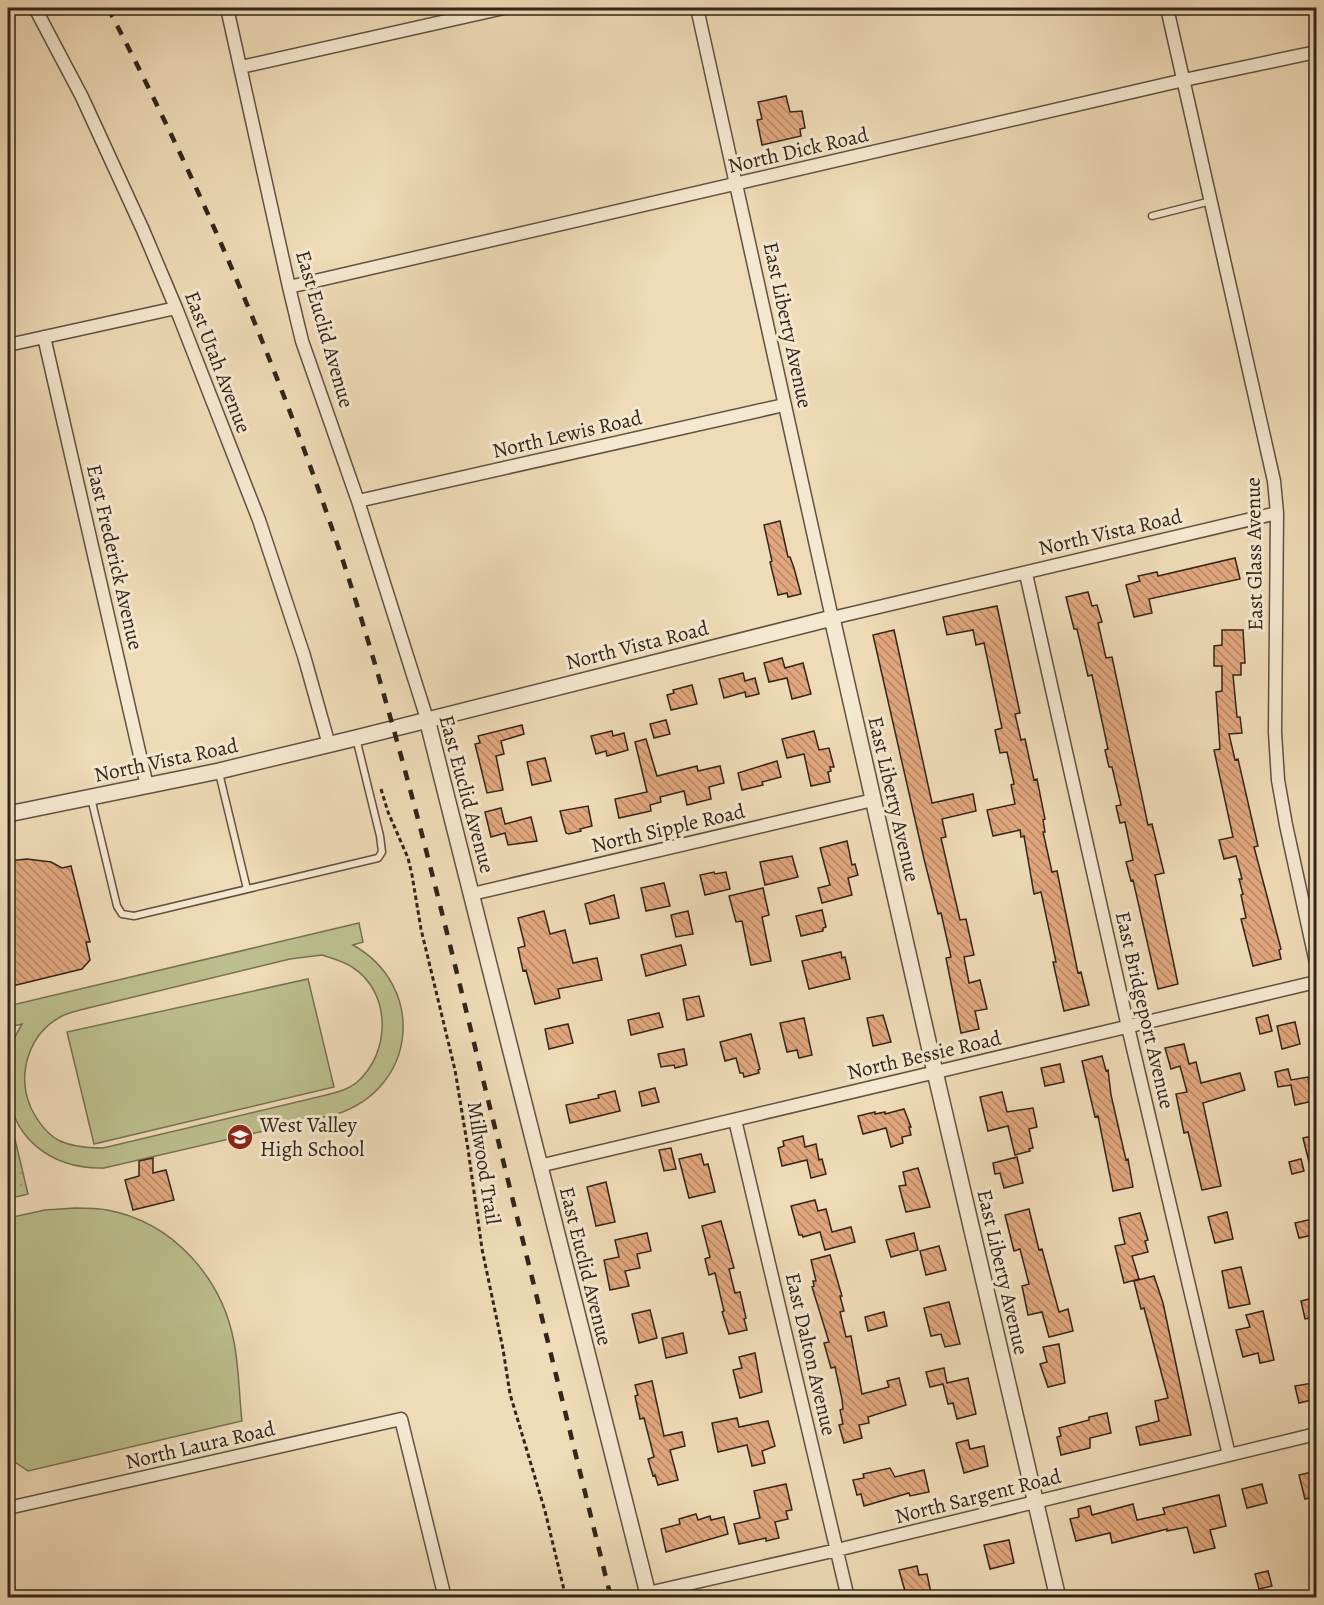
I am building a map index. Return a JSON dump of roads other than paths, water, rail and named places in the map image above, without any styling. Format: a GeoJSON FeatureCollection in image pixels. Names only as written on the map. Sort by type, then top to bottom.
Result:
{"type":"FeatureCollection","features":[{"type":"Feature","properties":{"kind":"street","name":"East Utah Avenue"},"geometry":{"type":"LineString","coordinates":[[35,8],[82,97],[176,308],[259,520],[304,656],[329,745]]}},
{"type":"Feature","properties":{"kind":"street","name":"East Euclid Avenue"},"geometry":{"type":"LineString","coordinates":[[227,8],[289,287],[311,368],[358,501],[427,719],[648,1595]]}},
{"type":"Feature","properties":{"kind":"street"},"geometry":{"type":"LineString","coordinates":[[241,67],[504,8]]}},
{"type":"Feature","properties":{"kind":"street","name":"East Liberty Avenue"},"geometry":{"type":"LineString","coordinates":[[697,8],[873,800],[1058,1598]]}},
{"type":"Feature","properties":{"kind":"street","name":"East Glass Avenue"},"geometry":{"type":"LineString","coordinates":[[1167,8],[1274,481],[1277,513],[1275,732],[1278,780],[1317,963]]}},
{"type":"Feature","properties":{"kind":"street","name":"North Dick Road"},"geometry":{"type":"LineString","coordinates":[[289,287],[1184,80],[1317,52]]}},
{"type":"Feature","properties":{"kind":"street"},"geometry":{"type":"LineString","coordinates":[[8,345],[176,308]]}},
{"type":"Feature","properties":{"kind":"street","name":"East Frederick Avenue"},"geometry":{"type":"LineString","coordinates":[[44,337],[147,786]]}},
{"type":"Feature","properties":{"kind":"street","name":"North Lewis Road"},"geometry":{"type":"LineString","coordinates":[[358,501],[784,405]]}},
{"type":"Feature","properties":{"kind":"street","name":"North Vista Road"},"geometry":{"type":"LineString","coordinates":[[10,814],[219,771],[329,745],[832,618],[1277,513]]}},
{"type":"Feature","properties":{"kind":"street","name":"East Bridgeport Avenue"},"geometry":{"type":"LineString","coordinates":[[1026,574],[1128,1027],[1229,1455]]}},
{"type":"Feature","properties":{"kind":"street","name":"North Sipple Road"},"geometry":{"type":"LineString","coordinates":[[472,894],[873,800]]}},
{"type":"Feature","properties":{"kind":"street","name":"North Bessie Road"},"geometry":{"type":"LineString","coordinates":[[539,1166],[1317,982]]}},
{"type":"Feature","properties":{"kind":"street","name":"East Dalton Avenue"},"geometry":{"type":"LineString","coordinates":[[735,1120],[848,1598]]}},
{"type":"Feature","properties":{"kind":"street","name":"North Laura Road"},"geometry":{"type":"LineString","coordinates":[[8,1508],[401,1419],[445,1598]]}},
{"type":"Feature","properties":{"kind":"street","name":"North Sargent Road"},"geometry":{"type":"LineString","coordinates":[[648,1595],[1317,1434]]}},
{"type":"Feature","properties":{"kind":"lane"},"geometry":{"type":"LineString","coordinates":[[1152,216],[1212,201]]}},
{"type":"Feature","properties":{"kind":"lane"},"geometry":{"type":"LineString","coordinates":[[91,798],[117,906],[122,914],[134,916],[378,858],[382,852],[380,836],[356,738]]}},
{"type":"Feature","properties":{"kind":"lane"},"geometry":{"type":"LineString","coordinates":[[219,771],[247,889]]}},
{"type":"Feature","properties":{"kind":"lane"},"geometry":{"type":"LineString","coordinates":[[8,791],[10,814]]}},
{"type":"Feature","properties":{"kind":"railway"},"geometry":{"type":"LineString","coordinates":[[108,8],[207,212],[266,351],[320,493],[363,624],[430,867],[611,1598]]}},
{"type":"Feature","properties":{"kind":"place","name":"West Valley High School"},"geometry":{"type":"Point","coordinates":[240,1137]}}]}
